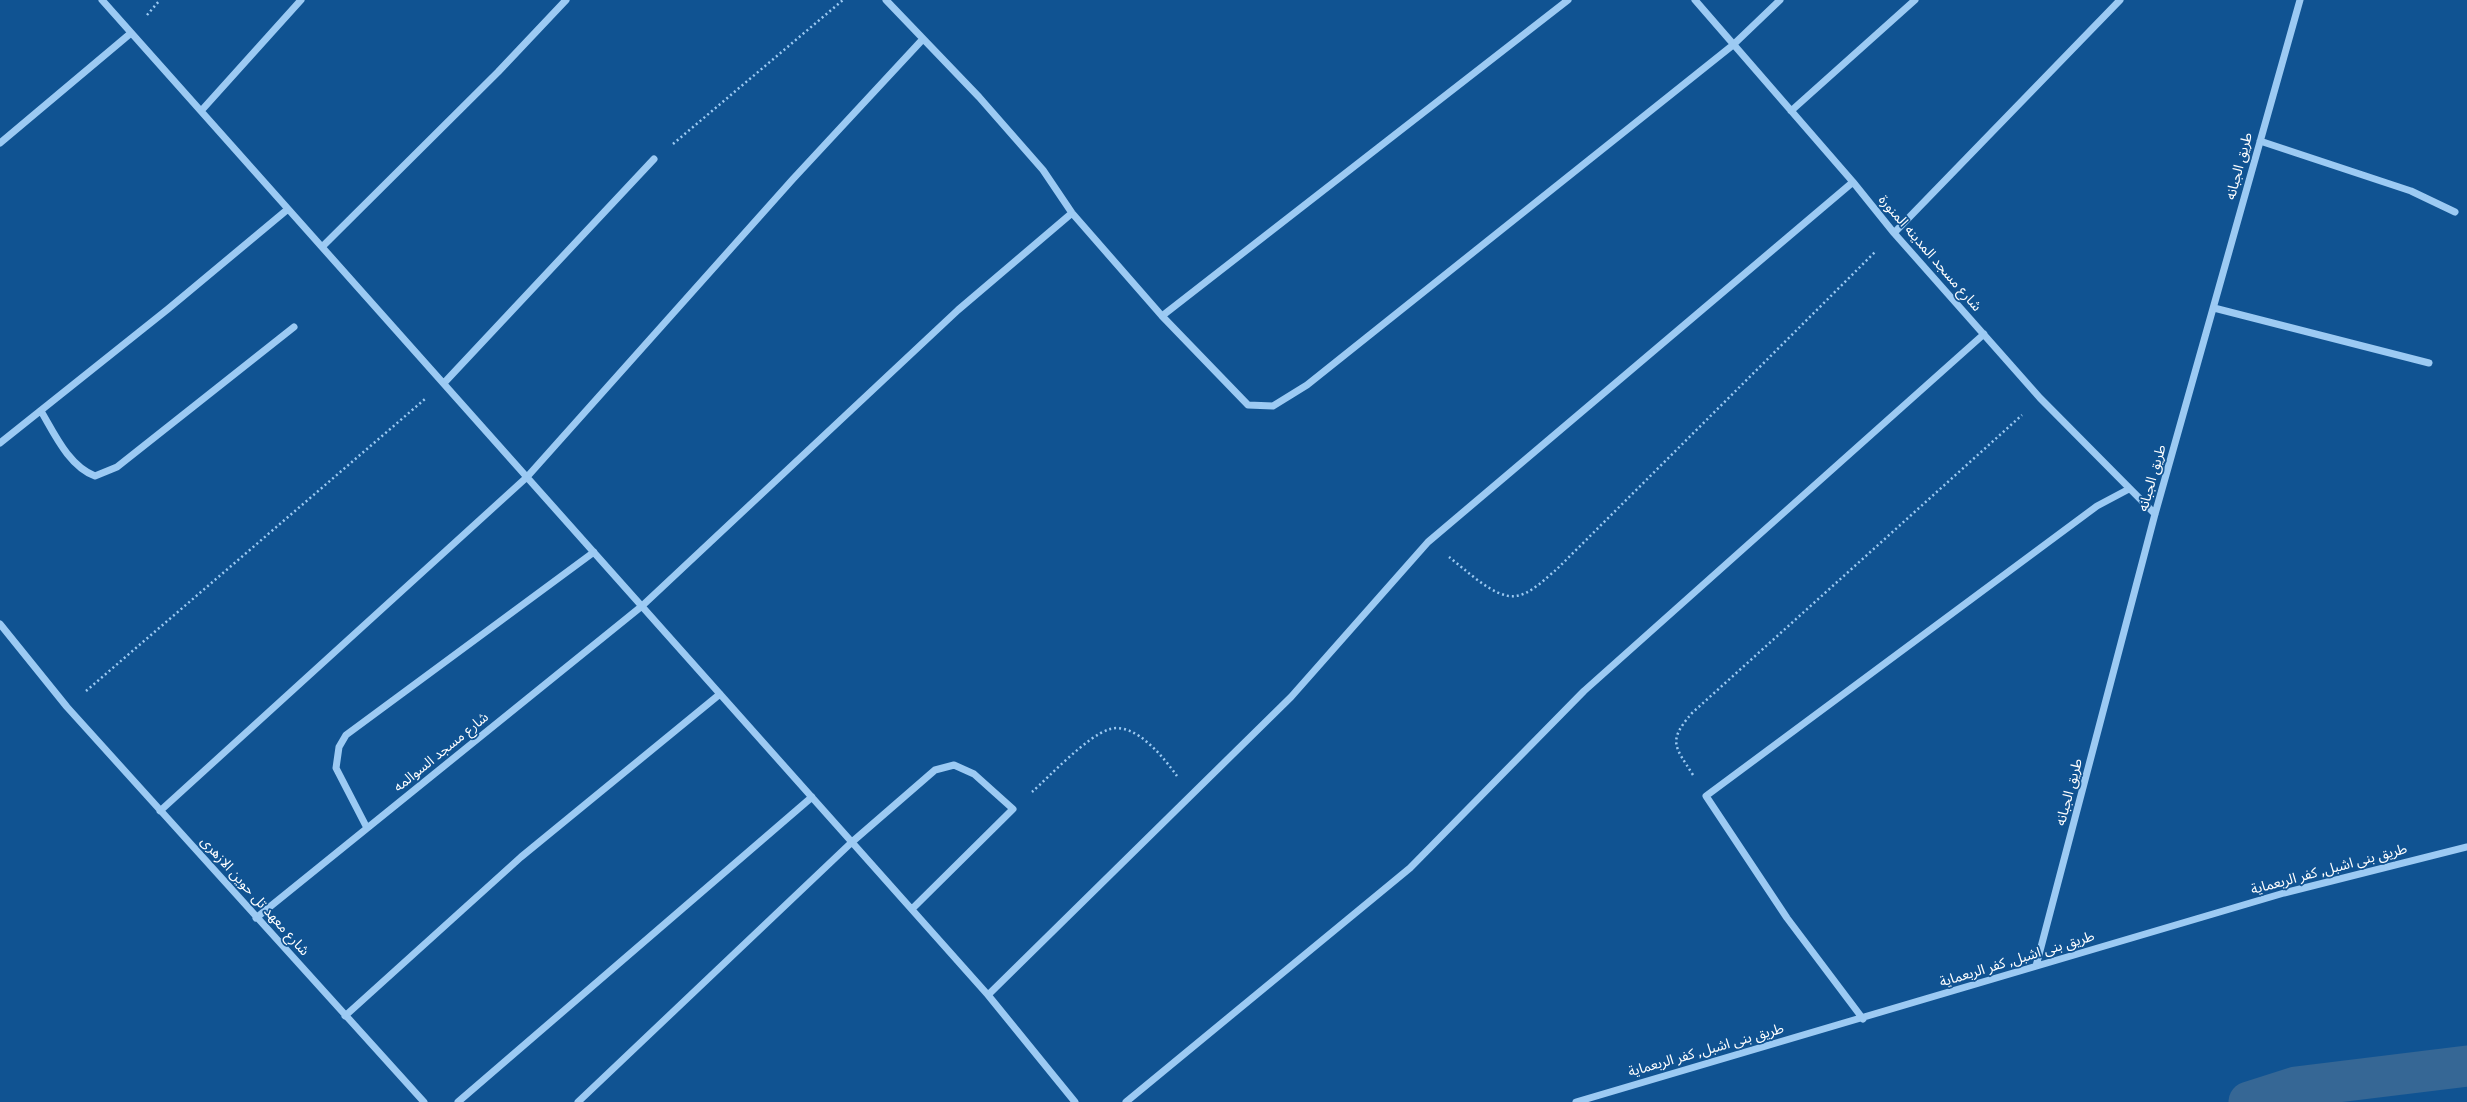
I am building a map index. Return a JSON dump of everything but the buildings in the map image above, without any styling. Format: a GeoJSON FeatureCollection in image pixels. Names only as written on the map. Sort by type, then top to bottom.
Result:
{"type":"FeatureCollection","features":[{"type":"Feature","properties":{"kind":"street"},"geometry":{"type":"LineString","coordinates":[[102,0],[988,995],[1075,1102]]}},
{"type":"Feature","properties":{"kind":"street"},"geometry":{"type":"LineString","coordinates":[[201,111],[301,0]]}},
{"type":"Feature","properties":{"kind":"street"},"geometry":{"type":"LineString","coordinates":[[322,247],[498,72],[566,0]]}},
{"type":"Feature","properties":{"kind":"street"},"geometry":{"type":"LineString","coordinates":[[886,0],[979,97],[1043,170],[1072,213],[1162,316],[1248,405],[1273,406],[1307,385],[1733,44],[1780,0]]}},
{"type":"Feature","properties":{"kind":"street"},"geometry":{"type":"LineString","coordinates":[[1162,316],[1568,0]]}},
{"type":"Feature","properties":{"kind":"street","name":"شارع مسجد المدينه المنورة"},"geometry":{"type":"LineString","coordinates":[[1695,0],[1894,233],[2040,398],[2155,514]]}},
{"type":"Feature","properties":{"kind":"street"},"geometry":{"type":"LineString","coordinates":[[1791,111],[1915,0]]}},
{"type":"Feature","properties":{"kind":"street"},"geometry":{"type":"LineString","coordinates":[[1894,233],[2120,0]]}},
{"type":"Feature","properties":{"kind":"street","name":"طريق الجبانه"},"geometry":{"type":"LineString","coordinates":[[2036,966],[2155,514],[2300,0]]}},
{"type":"Feature","properties":{"kind":"street"},"geometry":{"type":"LineString","coordinates":[[0,143],[131,33]]}},
{"type":"Feature","properties":{"kind":"street"},"geometry":{"type":"LineString","coordinates":[[160,811],[527,477],[793,179],[923,39]]}},
{"type":"Feature","properties":{"kind":"street"},"geometry":{"type":"LineString","coordinates":[[2260,141],[2411,191],[2455,212]]}},
{"type":"Feature","properties":{"kind":"street"},"geometry":{"type":"LineString","coordinates":[[444,384],[654,159]]}},
{"type":"Feature","properties":{"kind":"street"},"geometry":{"type":"LineString","coordinates":[[988,995],[1291,697],[1428,542],[1852,182]]}},
{"type":"Feature","properties":{"kind":"street"},"geometry":{"type":"LineString","coordinates":[[0,442],[41,411],[288,209]]}},
{"type":"Feature","properties":{"kind":"street","name":"شارع مسجد السوالمه"},"geometry":{"type":"LineString","coordinates":[[256,918],[642,606],[958,310],[1072,213]]}},
{"type":"Feature","properties":{"kind":"street"},"geometry":{"type":"LineString","coordinates":[[2214,308],[2429,363]]}},
{"type":"Feature","properties":{"kind":"street"},"geometry":{"type":"LineString","coordinates":[[41,411],[63,448],[84,472],[95,476],[117,467],[294,327]]}},
{"type":"Feature","properties":{"kind":"street"},"geometry":{"type":"LineString","coordinates":[[1126,1102],[1410,868],[1584,691],[1984,334]]}},
{"type":"Feature","properties":{"kind":"street"},"geometry":{"type":"LineString","coordinates":[[1863,1019],[1788,918],[1706,796],[2097,506],[2129,489]]}},
{"type":"Feature","properties":{"kind":"street"},"geometry":{"type":"LineString","coordinates":[[367,828],[336,768],[339,747],[346,735],[594,552]]}},
{"type":"Feature","properties":{"kind":"street"},"geometry":{"type":"LineString","coordinates":[[0,624],[67,707]]}},
{"type":"Feature","properties":{"kind":"street"},"geometry":{"type":"LineString","coordinates":[[345,1016],[521,857],[720,694]]}},
{"type":"Feature","properties":{"kind":"street","name":"شارع معهد تل حوين الازهرى"},"geometry":{"type":"LineString","coordinates":[[67,707],[256,918],[424,1102]]}},
{"type":"Feature","properties":{"kind":"street"},"geometry":{"type":"LineString","coordinates":[[578,1102],[852,842],[935,770],[954,765],[974,774],[1013,809],[912,909]]}},
{"type":"Feature","properties":{"kind":"street"},"geometry":{"type":"LineString","coordinates":[[458,1102],[812,797]]}},
{"type":"Feature","properties":{"kind":"street","name":"طريق بنى اشبل, كفر الربعماية"},"geometry":{"type":"LineString","coordinates":[[1576,1102],[1863,1019],[2284,893],[2467,847]]}},
{"type":"Feature","properties":{"kind":"path"},"geometry":{"type":"LineString","coordinates":[[654,159],[843,0]]}},
{"type":"Feature","properties":{"kind":"path"},"geometry":{"type":"LineString","coordinates":[[1428,542],[1497,593],[1515,596],[1530,590],[1557,569],[1894,233]]}},
{"type":"Feature","properties":{"kind":"path"},"geometry":{"type":"LineString","coordinates":[[67,707],[444,384]]}},
{"type":"Feature","properties":{"kind":"path"},"geometry":{"type":"LineString","coordinates":[[1706,796],[1676,747],[1678,730],[1692,713],[2040,398]]}},
{"type":"Feature","properties":{"kind":"path"},"geometry":{"type":"LineString","coordinates":[[1013,809],[1090,740],[1111,729],[1132,732],[1160,753],[1190,795]]}},
{"type":"Feature","properties":{"kind":"waterway"},"geometry":{"type":"LineString","coordinates":[[2249,1102],[2296,1087],[2467,1066]]}}]}
